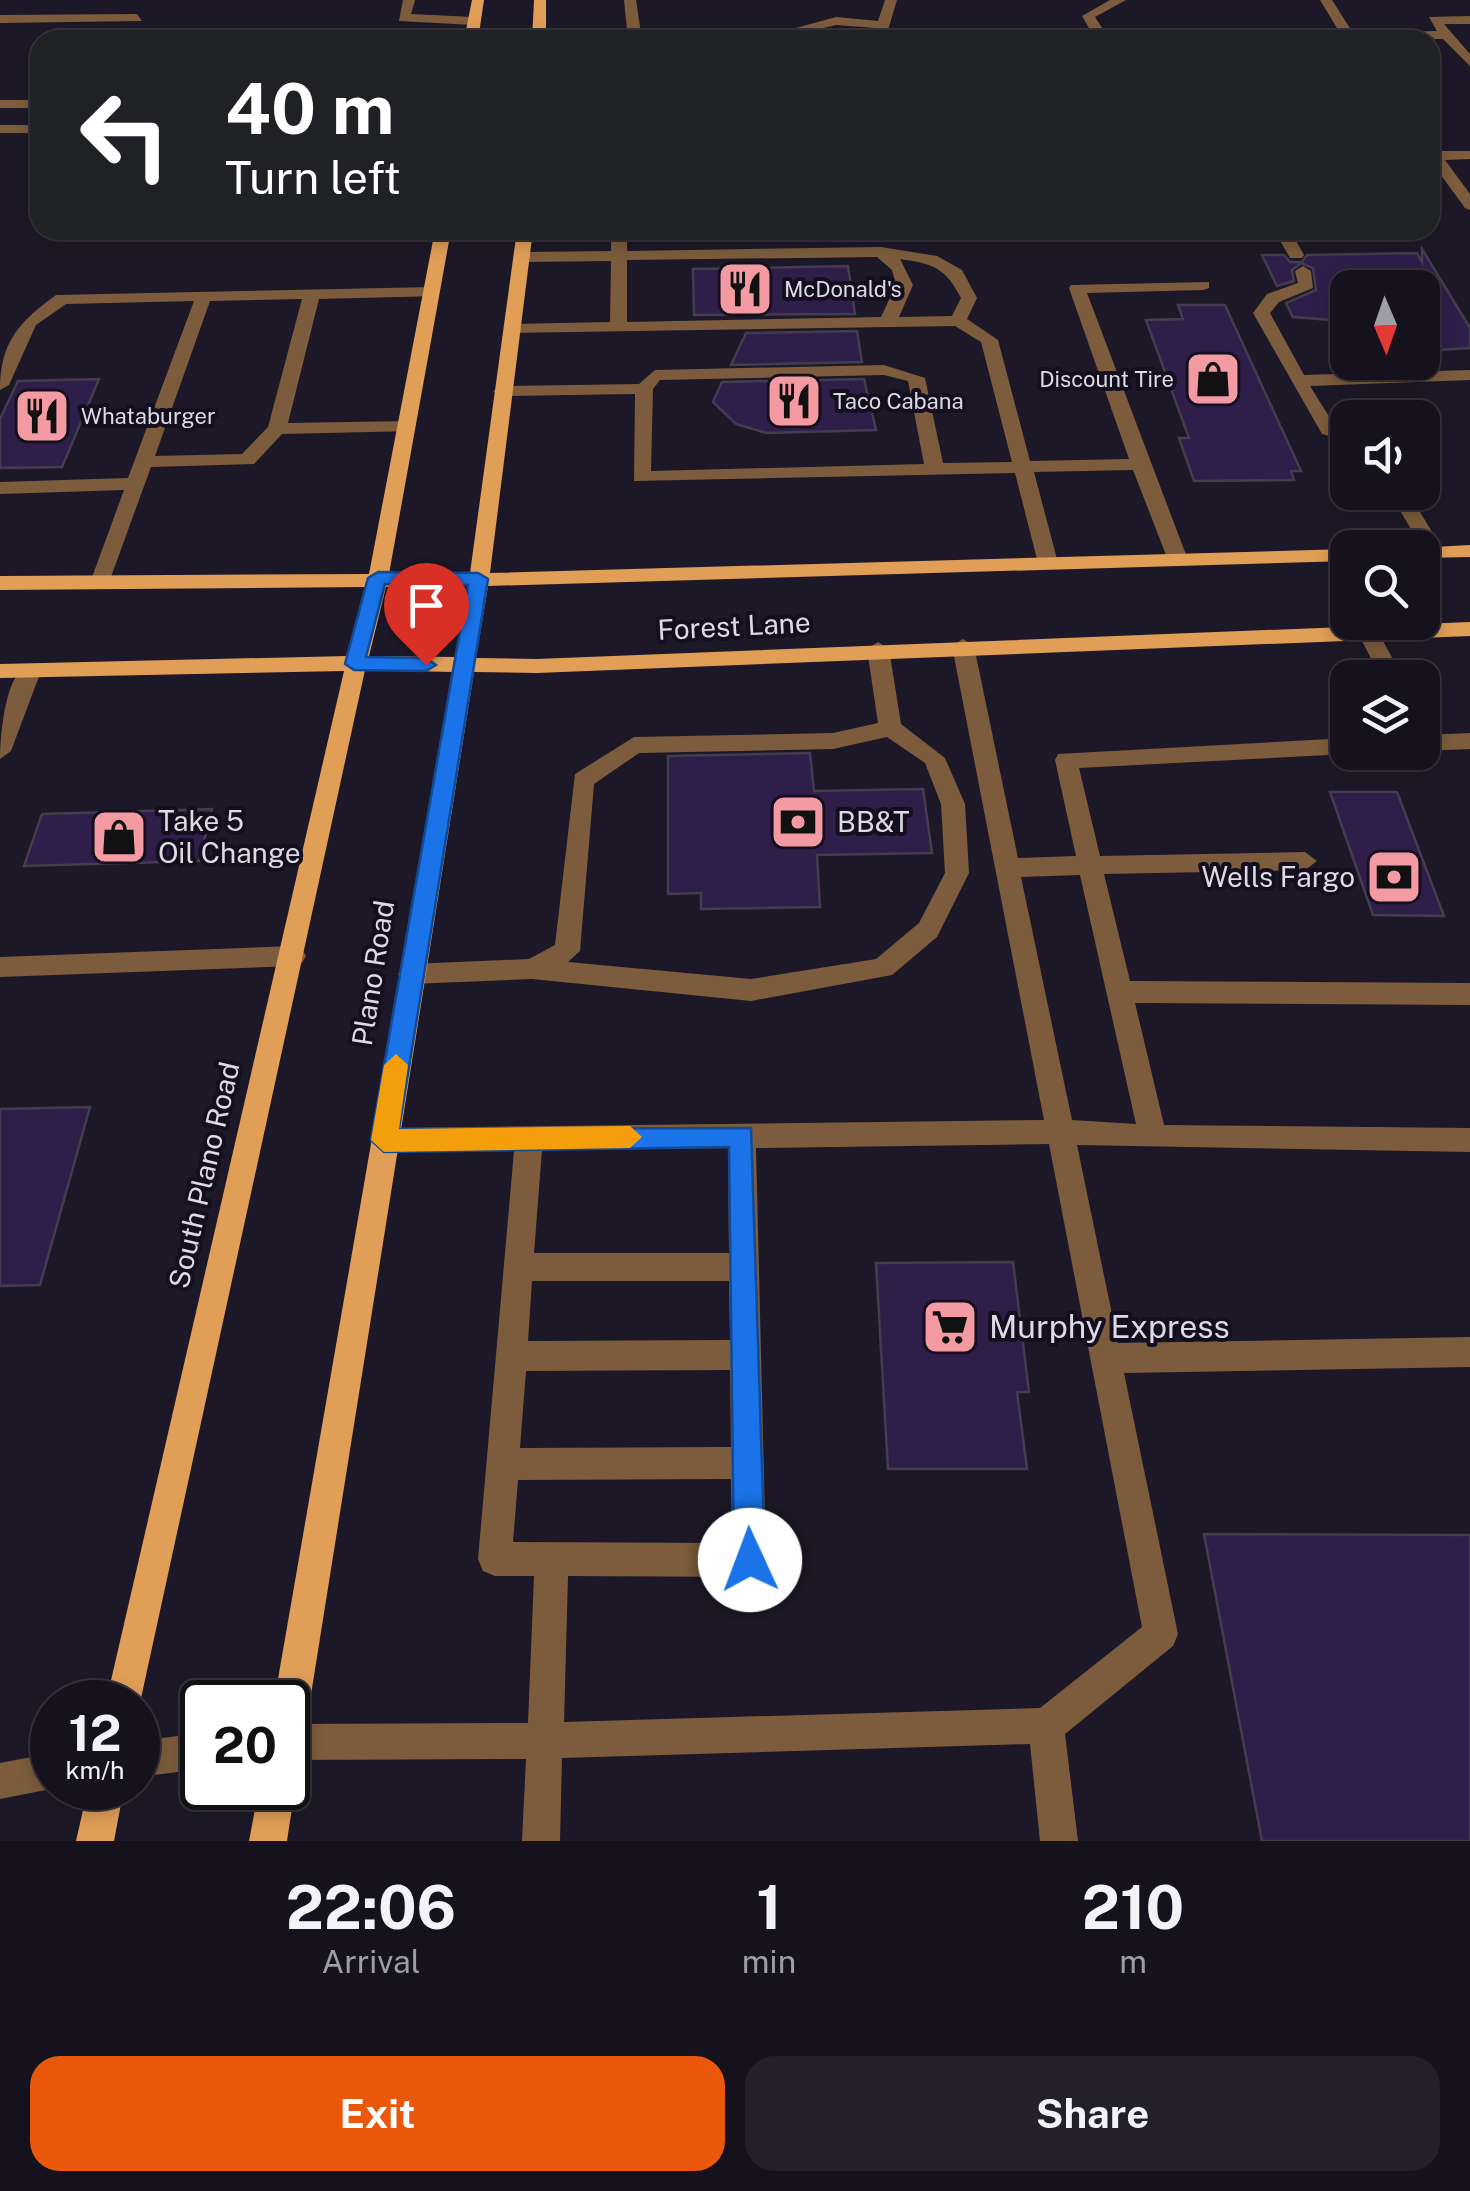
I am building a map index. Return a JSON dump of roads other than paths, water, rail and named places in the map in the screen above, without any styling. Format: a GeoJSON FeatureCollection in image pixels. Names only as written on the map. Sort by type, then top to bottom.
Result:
{"type":"FeatureCollection","features":[{"type":"Feature","properties":{"kind":"main road"},"geometry":{"type":"LineString","coordinates":[[473,30],[478,0]]}},
{"type":"Feature","properties":{"kind":"main road"},"geometry":{"type":"LineString","coordinates":[[538,30],[540,0]]}},
{"type":"Feature","properties":{"kind":"main road"},"geometry":{"type":"LineString","coordinates":[[354,664],[378,578],[441,240]]}},
{"type":"Feature","properties":{"kind":"main road","name":"Plano Road"},"geometry":{"type":"LineString","coordinates":[[296,1680],[478,579],[524,240]]}},
{"type":"Feature","properties":{"kind":"main road"},"geometry":{"type":"LineString","coordinates":[[1440,552],[1470,551]]}},
{"type":"Feature","properties":{"kind":"main road","name":"Forest Lane"},"geometry":{"type":"LineString","coordinates":[[0,583],[478,579],[1330,556]]}},
{"type":"Feature","properties":{"kind":"main road","name":"Forest Lane"},"geometry":{"type":"LineString","coordinates":[[1440,630],[1470,629]]}},
{"type":"Feature","properties":{"kind":"main road","name":"Forest Lane"},"geometry":{"type":"LineString","coordinates":[[0,671],[462,665],[1330,634]]}},
{"type":"Feature","properties":{"kind":"main road","name":"South Plano Road"},"geometry":{"type":"LineString","coordinates":[[129,1680],[176,1456],[293,956],[354,664]]}},
{"type":"Feature","properties":{"kind":"main road"},"geometry":{"type":"LineString","coordinates":[[95,1841],[101,1810]]}},
{"type":"Feature","properties":{"kind":"main road"},"geometry":{"type":"LineString","coordinates":[[268,1841],[274,1810]]}},
{"type":"Feature","properties":{"kind":"street"},"geometry":{"type":"LineString","coordinates":[[409,0],[404,18],[474,21]]}},
{"type":"Feature","properties":{"kind":"street"},"geometry":{"type":"LineString","coordinates":[[630,0],[633,30]]}},
{"type":"Feature","properties":{"kind":"street"},"geometry":{"type":"LineString","coordinates":[[881,30],[891,0]]}},
{"type":"Feature","properties":{"kind":"street"},"geometry":{"type":"LineString","coordinates":[[1096,30],[1088,16],[1120,0]]}},
{"type":"Feature","properties":{"kind":"street"},"geometry":{"type":"LineString","coordinates":[[1326,0],[1344,30]]}},
{"type":"Feature","properties":{"kind":"street"},"geometry":{"type":"LineString","coordinates":[[0,19],[136,18]]}},
{"type":"Feature","properties":{"kind":"street"},"geometry":{"type":"LineString","coordinates":[[1470,20],[1434,20],[1470,62]]}},
{"type":"Feature","properties":{"kind":"street"},"geometry":{"type":"LineString","coordinates":[[800,30],[836,21],[883,25]]}},
{"type":"Feature","properties":{"kind":"street"},"geometry":{"type":"LineString","coordinates":[[1440,36],[1447,36]]}},
{"type":"Feature","properties":{"kind":"street"},"geometry":{"type":"LineString","coordinates":[[0,104],[30,104]]}},
{"type":"Feature","properties":{"kind":"street"},"geometry":{"type":"LineString","coordinates":[[0,130],[30,129]]}},
{"type":"Feature","properties":{"kind":"street"},"geometry":{"type":"LineString","coordinates":[[1440,154],[1470,155]]}},
{"type":"Feature","properties":{"kind":"street"},"geometry":{"type":"LineString","coordinates":[[1440,166],[1470,206]]}},
{"type":"Feature","properties":{"kind":"street"},"geometry":{"type":"LineString","coordinates":[[618,327],[619,240]]}},
{"type":"Feature","properties":{"kind":"street"},"geometry":{"type":"LineString","coordinates":[[1287,240],[1307,285],[1273,298],[1262,313],[1330,431]]}},
{"type":"Feature","properties":{"kind":"street"},"geometry":{"type":"LineString","coordinates":[[522,257],[881,252],[930,259],[956,273],[968,298],[958,321]]}},
{"type":"Feature","properties":{"kind":"street"},"geometry":{"type":"LineString","coordinates":[[881,252],[898,263],[908,284],[903,302],[886,322]]}},
{"type":"Feature","properties":{"kind":"street"},"geometry":{"type":"LineString","coordinates":[[1178,560],[1077,288],[1203,285]]}},
{"type":"Feature","properties":{"kind":"street"},"geometry":{"type":"LineString","coordinates":[[0,385],[28,322],[62,298],[432,292]]}},
{"type":"Feature","properties":{"kind":"street"},"geometry":{"type":"LineString","coordinates":[[144,462],[247,460],[278,430],[312,294]]}},
{"type":"Feature","properties":{"kind":"street"},"geometry":{"type":"LineString","coordinates":[[101,580],[204,296]]}},
{"type":"Feature","properties":{"kind":"street"},"geometry":{"type":"LineString","coordinates":[[512,329],[958,321],[989,340],[1026,466],[1048,563]]}},
{"type":"Feature","properties":{"kind":"street"},"geometry":{"type":"LineString","coordinates":[[934,467],[916,378],[884,370],[656,375],[644,389],[641,478],[1140,464]]}},
{"type":"Feature","properties":{"kind":"street"},"geometry":{"type":"LineString","coordinates":[[1298,380],[1470,375]]}},
{"type":"Feature","properties":{"kind":"street"},"geometry":{"type":"LineString","coordinates":[[502,391],[644,389]]}},
{"type":"Feature","properties":{"kind":"street"},"geometry":{"type":"LineString","coordinates":[[278,430],[408,427]]}},
{"type":"Feature","properties":{"kind":"street"},"geometry":{"type":"LineString","coordinates":[[0,488],[134,484]]}},
{"type":"Feature","properties":{"kind":"street"},"geometry":{"type":"LineString","coordinates":[[310,1742],[544,1741],[1046,1726],[1162,1634],[1064,1132],[963,646]]}},
{"type":"Feature","properties":{"kind":"street"},"geometry":{"type":"LineString","coordinates":[[411,974],[532,969],[752,990],[883,968],[928,930],[958,873],[953,804],[934,758],[890,728],[878,649]]}},
{"type":"Feature","properties":{"kind":"street"},"geometry":{"type":"LineString","coordinates":[[0,751],[30,670]]}},
{"type":"Feature","properties":{"kind":"street"},"geometry":{"type":"LineString","coordinates":[[532,969],[567,951],[584,780],[634,745],[833,741],[890,728]]}},
{"type":"Feature","properties":{"kind":"street"},"geometry":{"type":"LineString","coordinates":[[1440,740],[1470,741]]}},
{"type":"Feature","properties":{"kind":"street"},"geometry":{"type":"LineString","coordinates":[[1154,1137],[1066,760],[1330,747]]}},
{"type":"Feature","properties":{"kind":"street"},"geometry":{"type":"LineString","coordinates":[[1009,868],[1305,861]]}},
{"type":"Feature","properties":{"kind":"street"},"geometry":{"type":"LineString","coordinates":[[0,968],[293,956]]}},
{"type":"Feature","properties":{"kind":"street"},"geometry":{"type":"LineString","coordinates":[[1118,992],[1470,994]]}},
{"type":"Feature","properties":{"kind":"street"},"geometry":{"type":"LineString","coordinates":[[384,1140],[1064,1132],[1154,1137],[1470,1140]]}},
{"type":"Feature","properties":{"kind":"street"},"geometry":{"type":"LineString","coordinates":[[528,1138],[495,1559],[750,1560],[742,1136]]}},
{"type":"Feature","properties":{"kind":"street"},"geometry":{"type":"LineString","coordinates":[[518,1267],[744,1267]]}},
{"type":"Feature","properties":{"kind":"street"},"geometry":{"type":"LineString","coordinates":[[1106,1358],[1470,1352]]}},
{"type":"Feature","properties":{"kind":"street"},"geometry":{"type":"LineString","coordinates":[[512,1356],[746,1355]]}},
{"type":"Feature","properties":{"kind":"street"},"geometry":{"type":"LineString","coordinates":[[503,1464],[747,1462]]}},
{"type":"Feature","properties":{"kind":"street"},"geometry":{"type":"LineString","coordinates":[[541,1841],[552,1560]]}},
{"type":"Feature","properties":{"kind":"street"},"geometry":{"type":"LineString","coordinates":[[1046,1726],[1059,1841]]}},
{"type":"Feature","properties":{"kind":"street"},"geometry":{"type":"LineString","coordinates":[[0,1781],[30,1776]]}},
{"type":"Feature","properties":{"kind":"place","name":"McDonald's"},"geometry":{"type":"Point","coordinates":[745,289]}},
{"type":"Feature","properties":{"kind":"place","name":"Discount Tire"},"geometry":{"type":"Point","coordinates":[1213,379]}},
{"type":"Feature","properties":{"kind":"place","name":"Taco Cabana"},"geometry":{"type":"Point","coordinates":[794,401]}},
{"type":"Feature","properties":{"kind":"place","name":"Whataburger"},"geometry":{"type":"Point","coordinates":[42,416]}},
{"type":"Feature","properties":{"kind":"place","name":"BB&T"},"geometry":{"type":"Point","coordinates":[798,822]}},
{"type":"Feature","properties":{"kind":"place","name":"Take 5 Oil Change"},"geometry":{"type":"Point","coordinates":[119,837]}},
{"type":"Feature","properties":{"kind":"place","name":"Wells Fargo"},"geometry":{"type":"Point","coordinates":[1394,877]}},
{"type":"Feature","properties":{"kind":"place","name":"Murphy Express"},"geometry":{"type":"Point","coordinates":[950,1327]}}]}
